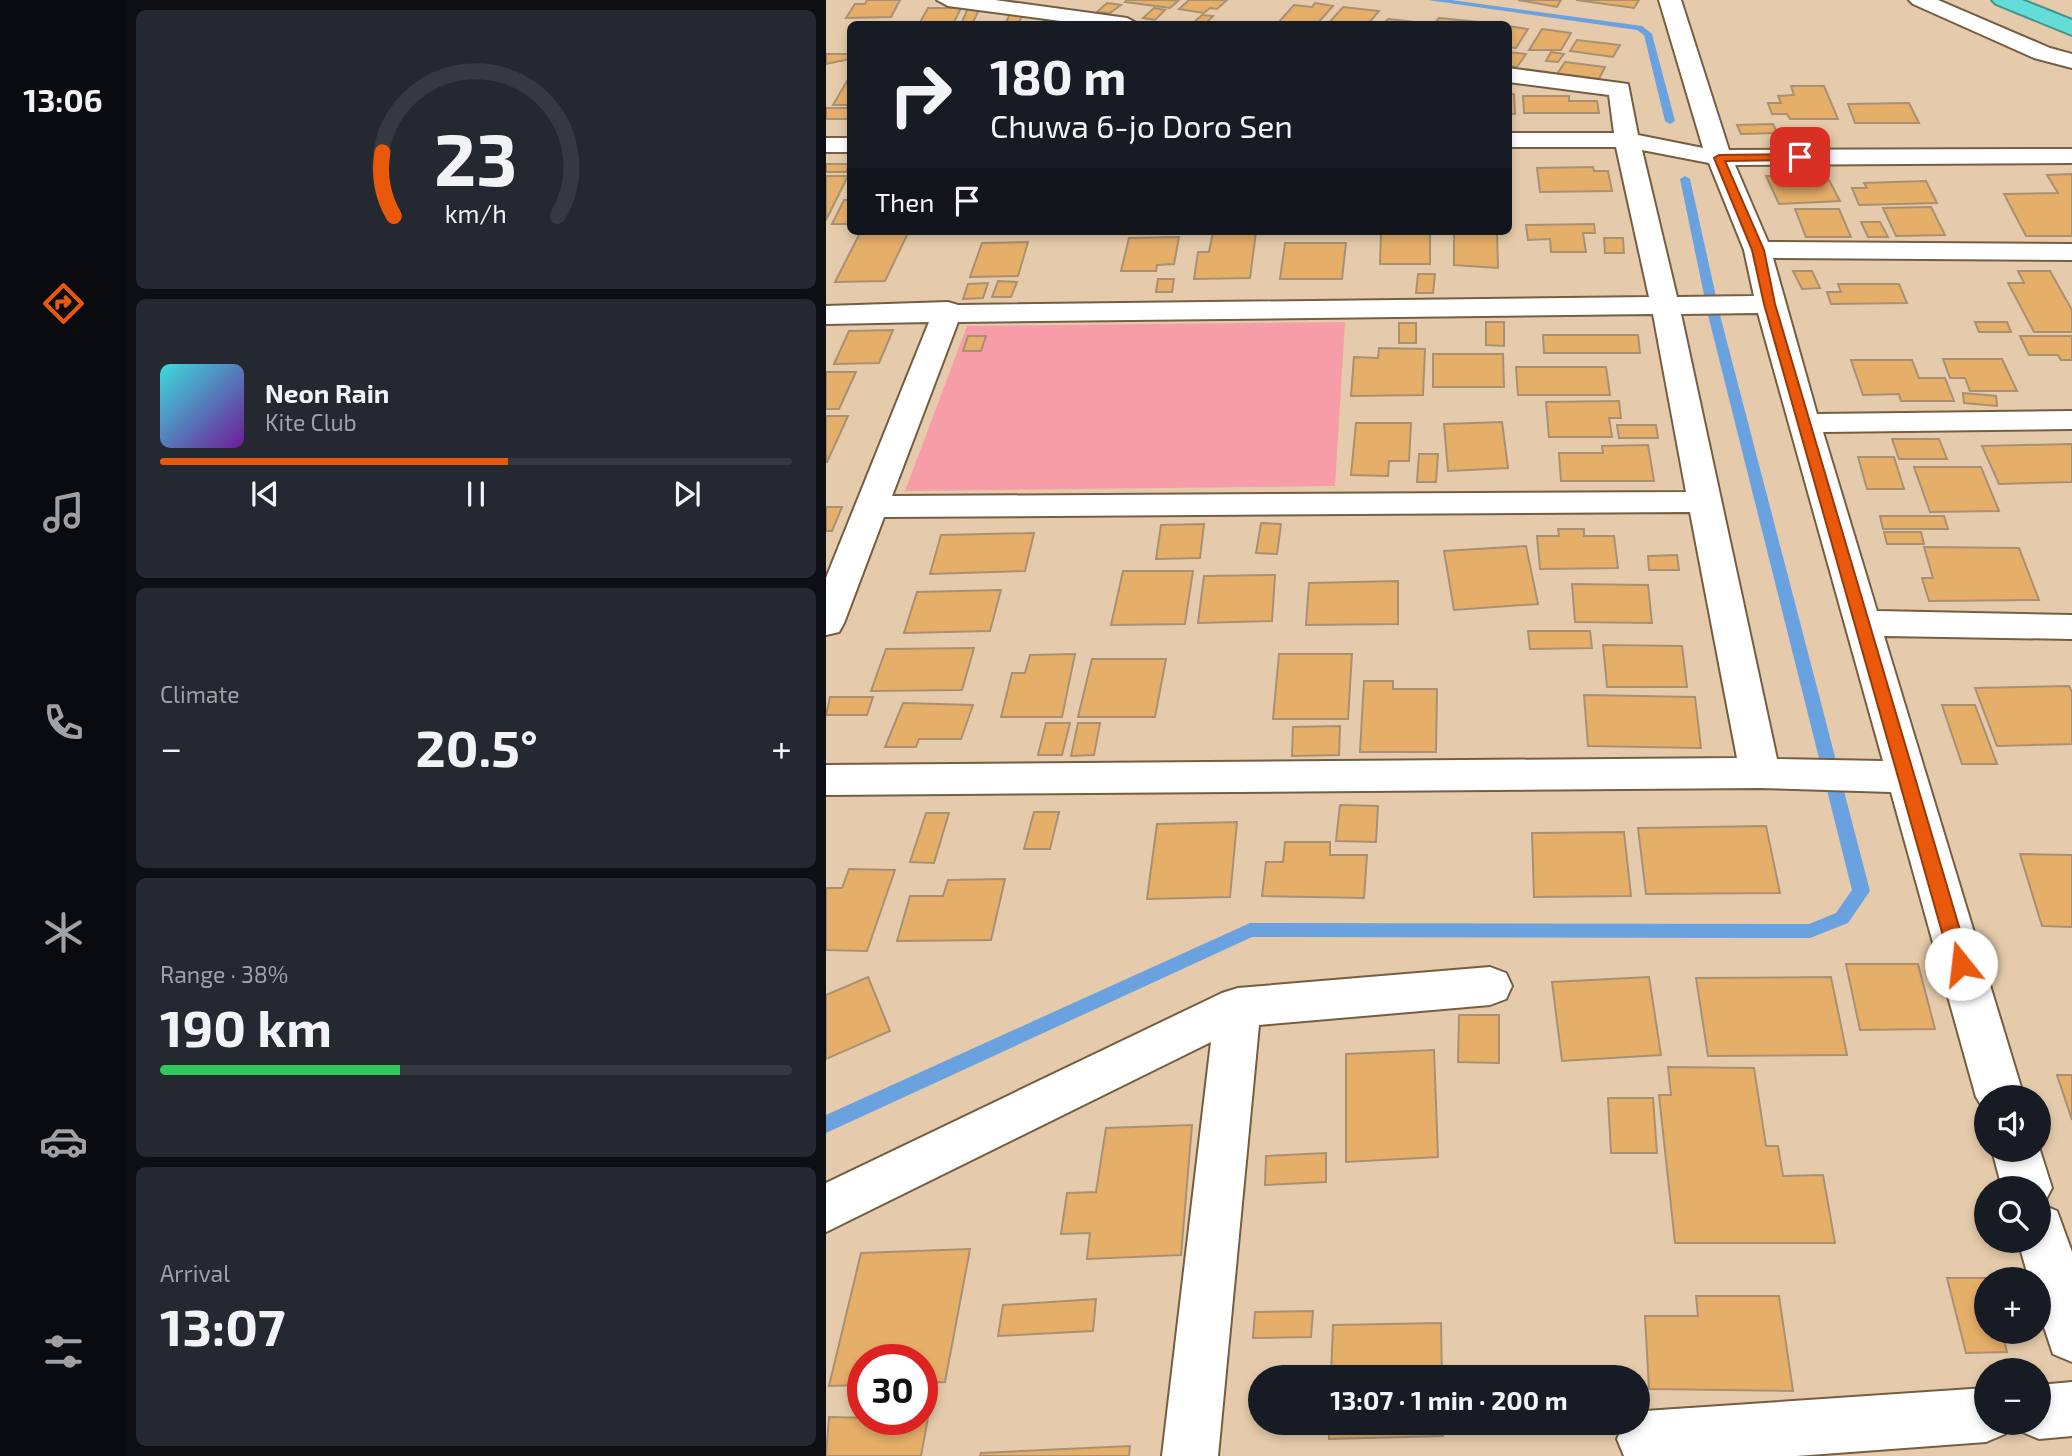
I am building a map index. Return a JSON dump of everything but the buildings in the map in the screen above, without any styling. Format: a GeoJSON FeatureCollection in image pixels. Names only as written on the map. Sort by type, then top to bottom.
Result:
{"type":"FeatureCollection","features":[{"type":"Feature","properties":{"kind":"highway"},"geometry":{"type":"LineString","coordinates":[[2003,0],[2072,28]]}},
{"type":"Feature","properties":{"kind":"street"},"geometry":{"type":"LineString","coordinates":[[948,0],[1105,21]]}},
{"type":"Feature","properties":{"kind":"street"},"geometry":{"type":"LineString","coordinates":[[1670,0],[1719,158],[1758,250],[1755,304],[1806,423],[1905,777],[1996,1085]]}},
{"type":"Feature","properties":{"kind":"street"},"geometry":{"type":"LineString","coordinates":[[1920,0],[2042,52],[2072,61]]}},
{"type":"Feature","properties":{"kind":"street"},"geometry":{"type":"LineString","coordinates":[[1512,76],[1620,89],[1628,140],[1665,305],[1760,773]]}},
{"type":"Feature","properties":{"kind":"street"},"geometry":{"type":"LineString","coordinates":[[1512,140],[1628,140],[1719,158],[2072,156]]}},
{"type":"Feature","properties":{"kind":"street"},"geometry":{"type":"LineString","coordinates":[[826,145],[847,145]]}},
{"type":"Feature","properties":{"kind":"street"},"geometry":{"type":"LineString","coordinates":[[1758,250],[2072,252]]}},
{"type":"Feature","properties":{"kind":"street"},"geometry":{"type":"LineString","coordinates":[[826,315],[947,311],[1755,304]]}},
{"type":"Feature","properties":{"kind":"street"},"geometry":{"type":"LineString","coordinates":[[826,623],[947,311]]}},
{"type":"Feature","properties":{"kind":"street"},"geometry":{"type":"LineString","coordinates":[[1806,423],[2072,421]]}},
{"type":"Feature","properties":{"kind":"street"},"geometry":{"type":"LineString","coordinates":[[873,507],[1705,502]]}},
{"type":"Feature","properties":{"kind":"street"},"geometry":{"type":"LineString","coordinates":[[1864,623],[2072,627]]}},
{"type":"Feature","properties":{"kind":"street"},"geometry":{"type":"LineString","coordinates":[[826,780],[1760,773],[1905,777]]}},
{"type":"Feature","properties":{"kind":"street"},"geometry":{"type":"LineString","coordinates":[[826,1208],[1238,1007],[1490,986]]}},
{"type":"Feature","properties":{"kind":"street"},"geometry":{"type":"LineString","coordinates":[[1190,1456],[1238,1007]]}},
{"type":"Feature","properties":{"kind":"street"},"geometry":{"type":"LineString","coordinates":[[2051,1246],[2072,1335]]}},
{"type":"Feature","properties":{"kind":"street"},"geometry":{"type":"LineString","coordinates":[[2051,1411],[2072,1409]]}},
{"type":"Feature","properties":{"kind":"street"},"geometry":{"type":"LineString","coordinates":[[1645,1439],[1974,1416]]}},
{"type":"Feature","properties":{"kind":"shaded area"},"geometry":{"type":"Polygon","coordinates":[[[1345,322],[1335,486],[905,491],[967,326],[1345,322]]]}},
{"type":"Feature","properties":{"kind":"waterway"},"geometry":{"type":"LineString","coordinates":[[1432,0],[1639,28],[1648,34],[1670,121]]}},
{"type":"Feature","properties":{"kind":"waterway"},"geometry":{"type":"LineString","coordinates":[[826,1124],[1250,930],[1810,931],[1842,918],[1861,891],[1715,319],[1685,179]]}},
{"type":"Feature","properties":{"kind":"route"},"geometry":{"type":"LineString","coordinates":[[1800,157],[1719,158],[1758,250],[1770,304],[1961,964]]}}]}
